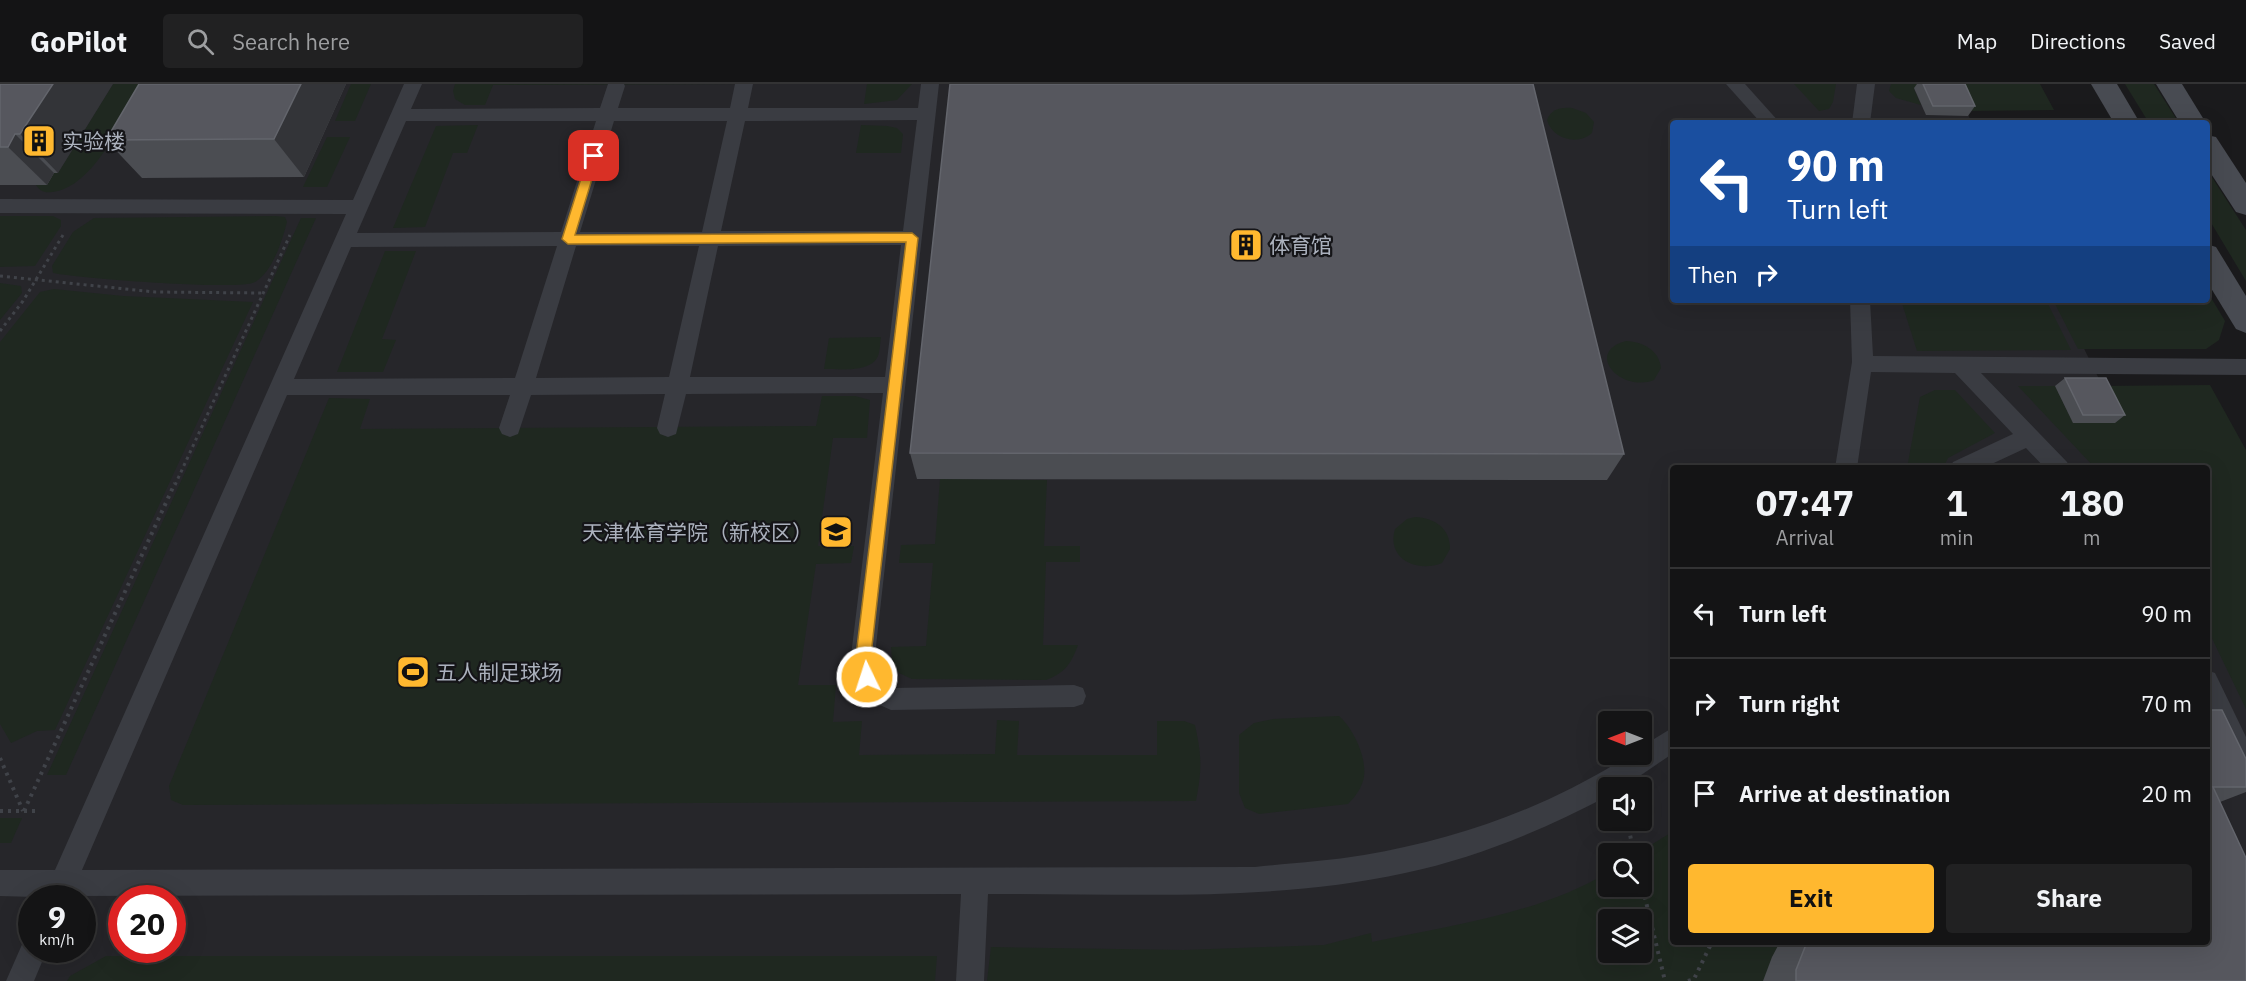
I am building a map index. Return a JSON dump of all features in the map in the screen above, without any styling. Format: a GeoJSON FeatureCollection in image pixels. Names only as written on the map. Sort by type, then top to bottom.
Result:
{"type":"FeatureCollection","features":[{"type":"Feature","properties":{"kind":"main road"},"geometry":{"type":"LineString","coordinates":[[2104,84],[2125,120]]}},
{"type":"Feature","properties":{"kind":"main road"},"geometry":{"type":"LineString","coordinates":[[2169,84],[2191,120]]}},
{"type":"Feature","properties":{"kind":"main road"},"geometry":{"type":"LineString","coordinates":[[2210,150],[2246,205]]}},
{"type":"Feature","properties":{"kind":"main road"},"geometry":{"type":"LineString","coordinates":[[2210,262],[2246,321]]}},
{"type":"Feature","properties":{"kind":"lane"},"geometry":{"type":"LineString","coordinates":[[62,885],[412,84]]}},
{"type":"Feature","properties":{"kind":"lane"},"geometry":{"type":"LineString","coordinates":[[668,428],[744,84]]}},
{"type":"Feature","properties":{"kind":"lane"},"geometry":{"type":"LineString","coordinates":[[930,84],[862,664],[871,689],[891,699],[1074,696]]}},
{"type":"Feature","properties":{"kind":"lane"},"geometry":{"type":"LineString","coordinates":[[1735,84],[1768,120]]}},
{"type":"Feature","properties":{"kind":"lane"},"geometry":{"type":"LineString","coordinates":[[1861,120],[1866,84]]}},
{"type":"Feature","properties":{"kind":"lane"},"geometry":{"type":"LineString","coordinates":[[510,428],[616,86]]}},
{"type":"Feature","properties":{"kind":"lane"},"geometry":{"type":"LineString","coordinates":[[399,115],[927,114]]}},
{"type":"Feature","properties":{"kind":"lane"},"geometry":{"type":"LineString","coordinates":[[0,206],[358,207]]}},
{"type":"Feature","properties":{"kind":"lane"},"geometry":{"type":"LineString","coordinates":[[344,240],[912,238]]}},
{"type":"Feature","properties":{"kind":"lane"},"geometry":{"type":"LineString","coordinates":[[1846,465],[1861,364],[1860,303]]}},
{"type":"Feature","properties":{"kind":"lane"},"geometry":{"type":"LineString","coordinates":[[1861,364],[2246,367]]}},
{"type":"Feature","properties":{"kind":"lane"},"geometry":{"type":"LineString","coordinates":[[1960,365],[2056,465]]}},
{"type":"Feature","properties":{"kind":"lane"},"geometry":{"type":"LineString","coordinates":[[280,387],[895,385]]}},
{"type":"Feature","properties":{"kind":"lane"},"geometry":{"type":"LineString","coordinates":[[1968,465],[2029,437]]}},
{"type":"Feature","properties":{"kind":"lane"},"geometry":{"type":"LineString","coordinates":[[2210,689],[2246,763]]}},
{"type":"Feature","properties":{"kind":"lane"},"geometry":{"type":"LineString","coordinates":[[96,891],[975,880],[1255,880],[1364,868],[1453,848],[1549,812],[1617,777],[1670,741]]}},
{"type":"Feature","properties":{"kind":"lane"},"geometry":{"type":"LineString","coordinates":[[970,981],[975,880]]}},
{"type":"Feature","properties":{"kind":"lane"},"geometry":{"type":"LineString","coordinates":[[0,884],[18,886]]}},
{"type":"Feature","properties":{"kind":"lane"},"geometry":{"type":"LineString","coordinates":[[20,981],[28,963]]}},
{"type":"Feature","properties":{"kind":"path"},"geometry":{"type":"LineString","coordinates":[[0,331],[24,301],[80,207]]}},
{"type":"Feature","properties":{"kind":"path"},"geometry":{"type":"LineString","coordinates":[[24,811],[302,207]]}},
{"type":"Feature","properties":{"kind":"path"},"geometry":{"type":"LineString","coordinates":[[0,276],[155,292],[263,293]]}},
{"type":"Feature","properties":{"kind":"path"},"geometry":{"type":"LineString","coordinates":[[0,758],[24,811]]}},
{"type":"Feature","properties":{"kind":"path"},"geometry":{"type":"LineString","coordinates":[[0,811],[40,811]]}},
{"type":"Feature","properties":{"kind":"path"},"geometry":{"type":"LineString","coordinates":[[1645,897],[1665,981]]}},
{"type":"Feature","properties":{"kind":"path"},"geometry":{"type":"LineString","coordinates":[[1688,981],[1694,979],[1711,945]]}},
{"type":"Feature","properties":{"kind":"shaded area","name":"天津体育学院（新校区）"},"geometry":{"type":"Polygon","coordinates":[[[0,84],[1953,84],[1971,120],[1670,120],[1670,303],[2061,303],[2142,465],[1670,465],[1670,945],[2210,945],[2210,601],[2246,675],[2246,981],[0,981],[0,84]]]}},
{"type":"Feature","properties":{"kind":"shaded area"},"geometry":{"type":"Polygon","coordinates":[[[113,84],[144,84],[117,132],[94,165],[67,188],[44,192],[36,185],[47,185],[54,173],[58,173],[113,84]]]}},
{"type":"Feature","properties":{"kind":"shaded area"},"geometry":{"type":"Polygon","coordinates":[[[351,84],[371,84],[355,121],[335,121],[351,84]]]}},
{"type":"Feature","properties":{"kind":"shaded area"},"geometry":{"type":"Polygon","coordinates":[[[455,84],[750,84],[493,85],[485,105],[465,105],[455,99],[453,91],[455,84]]]}},
{"type":"Feature","properties":{"kind":"shaded area"},"geometry":{"type":"Polygon","coordinates":[[[867,84],[912,84],[897,100],[864,104],[867,84]]]}},
{"type":"Feature","properties":{"kind":"shaded area"},"geometry":{"type":"Polygon","coordinates":[[[1794,84],[1836,84],[1833,102],[1829,109],[1819,111],[1794,84]]]}},
{"type":"Feature","properties":{"kind":"shaded area"},"geometry":{"type":"Polygon","coordinates":[[[1891,84],[2040,84],[2054,110],[1966,111],[1914,89],[1921,105],[1896,98],[1889,91],[1891,84]]]}},
{"type":"Feature","properties":{"kind":"shaded area"},"geometry":{"type":"Polygon","coordinates":[[[2125,84],[2154,84],[2177,120],[2147,120],[2125,84]]]}},
{"type":"Feature","properties":{"kind":"shaded area"},"geometry":{"type":"Polygon","coordinates":[[[1560,108],[1572,108],[1586,113],[1594,122],[1592,133],[1586,137],[1573,140],[1560,136],[1550,127],[1547,120],[1551,113],[1560,108]]]}},
{"type":"Feature","properties":{"kind":"shaded area"},"geometry":{"type":"Polygon","coordinates":[[[478,125],[467,153],[453,153],[425,227],[393,228],[436,126],[478,125]]]}},
{"type":"Feature","properties":{"kind":"shaded area"},"geometry":{"type":"Polygon","coordinates":[[[861,125],[897,128],[903,134],[901,153],[856,153],[861,125]]]}},
{"type":"Feature","properties":{"kind":"shaded area"},"geometry":{"type":"Polygon","coordinates":[[[327,137],[350,137],[327,187],[303,187],[327,137]]]}},
{"type":"Feature","properties":{"kind":"shaded area"},"geometry":{"type":"Polygon","coordinates":[[[2210,174],[2246,230],[2246,281],[2210,221],[2210,174]]]}},
{"type":"Feature","properties":{"kind":"shaded area"},"geometry":{"type":"Polygon","coordinates":[[[0,216],[53,216],[61,220],[61,226],[35,266],[0,267],[0,216]]]}},
{"type":"Feature","properties":{"kind":"shaded area"},"geometry":{"type":"Polygon","coordinates":[[[285,217],[287,222],[285,230],[272,263],[255,282],[220,285],[191,284],[53,273],[52,266],[73,232],[94,218],[285,217]]]}},
{"type":"Feature","properties":{"kind":"shaded area"},"geometry":{"type":"Polygon","coordinates":[[[301,218],[316,218],[66,775],[47,775],[301,218]]]}},
{"type":"Feature","properties":{"kind":"shaded area"},"geometry":{"type":"Polygon","coordinates":[[[385,251],[416,251],[382,339],[396,340],[383,372],[337,372],[385,251]]]}},
{"type":"Feature","properties":{"kind":"shaded area"},"geometry":{"type":"Polygon","coordinates":[[[0,283],[21,286],[22,293],[0,320],[0,283]]]}},
{"type":"Feature","properties":{"kind":"shaded area"},"geometry":{"type":"Polygon","coordinates":[[[54,289],[123,296],[253,302],[55,730],[37,731],[11,743],[0,724],[0,342],[40,292],[54,289]]]}},
{"type":"Feature","properties":{"kind":"shaded area"},"geometry":{"type":"Polygon","coordinates":[[[2210,296],[2225,321],[2219,340],[2206,349],[2078,349],[2055,303],[2210,303],[2210,296]]]}},
{"type":"Feature","properties":{"kind":"shaded area"},"geometry":{"type":"Polygon","coordinates":[[[1902,303],[2048,303],[2071,350],[1917,351],[1902,303]]]}},
{"type":"Feature","properties":{"kind":"shaded area"},"geometry":{"type":"Polygon","coordinates":[[[881,337],[878,356],[869,365],[854,369],[824,369],[829,338],[881,337]]]}},
{"type":"Feature","properties":{"kind":"shaded area"},"geometry":{"type":"Polygon","coordinates":[[[1626,341],[1644,345],[1657,356],[1661,368],[1654,380],[1641,383],[1629,381],[1612,370],[1607,362],[1608,354],[1614,346],[1626,341]]]}},
{"type":"Feature","properties":{"kind":"shaded area"},"geometry":{"type":"Polygon","coordinates":[[[2210,385],[2246,450],[2246,709],[2210,634],[2210,465],[2092,465],[2018,386],[2055,386],[2073,423],[2097,386],[2210,385]]]}},
{"type":"Feature","properties":{"kind":"shaded area"},"geometry":{"type":"Polygon","coordinates":[[[1935,390],[1955,390],[1995,433],[1948,458],[1944,465],[1908,465],[1920,397],[1935,390]]]}},
{"type":"Feature","properties":{"kind":"shaded area"},"geometry":{"type":"Polygon","coordinates":[[[822,396],[855,396],[870,400],[867,438],[833,438],[818,546],[854,546],[851,563],[816,564],[798,685],[836,685],[833,722],[862,721],[859,755],[995,754],[997,720],[1019,721],[1017,755],[1157,755],[1157,721],[1184,721],[1195,725],[1199,746],[1200,771],[1196,801],[183,805],[171,800],[169,786],[329,398],[370,399],[360,429],[816,426],[822,396]]]}},
{"type":"Feature","properties":{"kind":"shaded area"},"geometry":{"type":"Polygon","coordinates":[[[940,479],[1047,480],[1044,546],[1080,546],[1080,562],[1046,562],[1043,645],[1078,645],[1073,658],[1063,671],[1046,680],[912,679],[899,673],[892,659],[891,647],[926,646],[933,563],[899,563],[901,545],[935,544],[940,479]]]}},
{"type":"Feature","properties":{"kind":"shaded area"},"geometry":{"type":"Polygon","coordinates":[[[1415,517],[1435,522],[1447,535],[1450,549],[1442,563],[1432,566],[1414,565],[1399,556],[1393,539],[1395,529],[1407,519],[1415,517]]]}},
{"type":"Feature","properties":{"kind":"shaded area"},"geometry":{"type":"Polygon","coordinates":[[[1339,716],[1355,737],[1364,765],[1362,784],[1348,804],[1259,814],[1245,808],[1239,793],[1239,735],[1254,723],[1273,719],[1339,716]]]}},
{"type":"Feature","properties":{"kind":"shaded area"},"geometry":{"type":"Polygon","coordinates":[[[0,818],[22,818],[11,843],[0,843],[0,818]]]}},
{"type":"Feature","properties":{"kind":"shaded area"},"geometry":{"type":"Polygon","coordinates":[[[1670,833],[1670,945],[2209,945],[2246,981],[987,981],[991,947],[1184,950],[1324,945],[1371,933],[1372,942],[1463,924],[1525,908],[1598,877],[1598,897],[1652,897],[1652,844],[1670,833]]]}},
{"type":"Feature","properties":{"kind":"shaded area"},"geometry":{"type":"Polygon","coordinates":[[[106,956],[108,956],[108,963],[186,963],[186,956],[937,956],[935,981],[67,981],[70,976],[106,956]]]}},
{"type":"Feature","properties":{"kind":"building"},"geometry":{"type":"Polygon","coordinates":[[[0,84],[53,84],[20,134],[15,134],[8,147],[0,147],[0,84]]]}},
{"type":"Feature","properties":{"kind":"building"},"geometry":{"type":"Polygon","coordinates":[[[139,84],[301,84],[274,139],[106,140],[139,84]]]}},
{"type":"Feature","properties":{"kind":"building","name":"体育馆"},"geometry":{"type":"Polygon","coordinates":[[[950,84],[1533,84],[1624,454],[910,453],[950,84]]]}},
{"type":"Feature","properties":{"kind":"building"},"geometry":{"type":"Polygon","coordinates":[[[1923,84],[1965,84],[1975,106],[1933,106],[1923,84]]]}},
{"type":"Feature","properties":{"kind":"building"},"geometry":{"type":"Polygon","coordinates":[[[2065,378],[2106,378],[2125,415],[2083,415],[2065,378]]]}},
{"type":"Feature","properties":{"kind":"building"},"geometry":{"type":"Polygon","coordinates":[[[2210,710],[2222,710],[2246,759],[2246,787],[2213,787],[2246,858],[2246,981],[1796,981],[1796,970],[1806,945],[2210,945],[2210,710]]]}},
{"type":"Feature","properties":{"kind":"place","name":"实验楼"},"geometry":{"type":"Point","coordinates":[39,141]}},
{"type":"Feature","properties":{"kind":"place","name":"体育馆"},"geometry":{"type":"Point","coordinates":[1246,245]}},
{"type":"Feature","properties":{"kind":"place","name":"天津体育学院（新校区）"},"geometry":{"type":"Point","coordinates":[836,532]}},
{"type":"Feature","properties":{"kind":"place","name":"五人制足球场"},"geometry":{"type":"Point","coordinates":[413,672]}},
{"type":"Feature","properties":{"kind":"route"},"geometry":{"type":"LineString","coordinates":[[594,156],[568,239],[912,238],[862,664],[867,677]]}}]}
